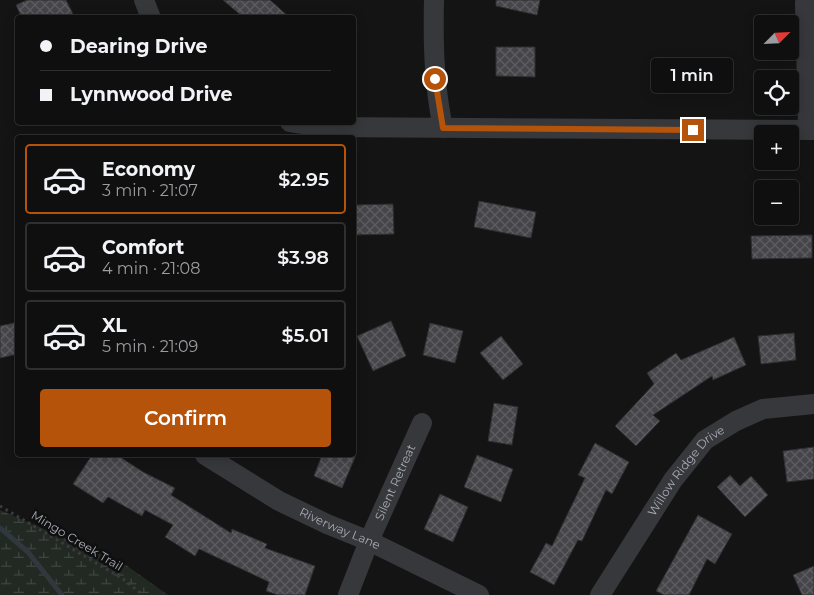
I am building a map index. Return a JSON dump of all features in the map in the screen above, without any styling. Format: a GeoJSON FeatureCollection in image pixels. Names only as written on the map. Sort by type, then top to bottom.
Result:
{"type":"FeatureCollection","features":[{"type":"Feature","properties":{"kind":"street"},"geometry":{"type":"LineString","coordinates":[[144,0],[150,15]]}},
{"type":"Feature","properties":{"kind":"street"},"geometry":{"type":"LineString","coordinates":[[434,0],[433,52],[436,93],[443,128]]}},
{"type":"Feature","properties":{"kind":"street"},"geometry":{"type":"LineString","coordinates":[[310,125],[323,127],[811,130],[805,3]]}},
{"type":"Feature","properties":{"kind":"street","name":"Willow Ridge Drive"},"geometry":{"type":"LineString","coordinates":[[600,595],[673,480],[705,440],[736,421],[763,409],[814,404]]}},
{"type":"Feature","properties":{"kind":"street","name":"Silent Retreat"},"geometry":{"type":"LineString","coordinates":[[348,595],[369,541],[422,423]]}},
{"type":"Feature","properties":{"kind":"street","name":"Riverway Lane"},"geometry":{"type":"LineString","coordinates":[[208,457],[279,501],[327,524],[369,541],[479,595]]}},
{"type":"Feature","properties":{"kind":"path","name":"Mingo Creek Trail"},"geometry":{"type":"LineString","coordinates":[[0,506],[123,579],[143,595]]}},
{"type":"Feature","properties":{"kind":"green space"},"geometry":{"type":"Polygon","coordinates":[[[0,510],[123,563],[168,595],[0,595],[0,510]]]}},
{"type":"Feature","properties":{"kind":"building"},"geometry":{"type":"Polygon","coordinates":[[[27,0],[66,0],[74,15],[21,15],[16,5],[27,0]]]}},
{"type":"Feature","properties":{"kind":"building"},"geometry":{"type":"Polygon","coordinates":[[[223,0],[270,0],[287,15],[240,15],[223,0]]]}},
{"type":"Feature","properties":{"kind":"building"},"geometry":{"type":"Polygon","coordinates":[[[496,0],[540,0],[537,15],[496,6],[496,0]]]}},
{"type":"Feature","properties":{"kind":"building"},"geometry":{"type":"Polygon","coordinates":[[[496,47],[535,47],[535,77],[496,76],[496,47]]]}},
{"type":"Feature","properties":{"kind":"building"},"geometry":{"type":"Polygon","coordinates":[[[479,201],[536,212],[531,238],[474,227],[479,201]]]}},
{"type":"Feature","properties":{"kind":"building"},"geometry":{"type":"Polygon","coordinates":[[[393,204],[394,234],[356,235],[356,205],[393,204]]]}},
{"type":"Feature","properties":{"kind":"building"},"geometry":{"type":"Polygon","coordinates":[[[812,235],[812,258],[752,259],[751,236],[812,235]]]}},
{"type":"Feature","properties":{"kind":"building"},"geometry":{"type":"Polygon","coordinates":[[[391,321],[406,356],[373,371],[357,336],[391,321]]]}},
{"type":"Feature","properties":{"kind":"building"},"geometry":{"type":"Polygon","coordinates":[[[15,323],[15,355],[0,358],[0,326],[15,323]]]}},
{"type":"Feature","properties":{"kind":"building"},"geometry":{"type":"Polygon","coordinates":[[[430,323],[463,331],[455,363],[423,355],[430,323]]]}},
{"type":"Feature","properties":{"kind":"building"},"geometry":{"type":"Polygon","coordinates":[[[794,333],[796,360],[761,364],[758,336],[794,333]]]}},
{"type":"Feature","properties":{"kind":"building"},"geometry":{"type":"Polygon","coordinates":[[[501,336],[523,364],[503,380],[480,353],[501,336]]]}},
{"type":"Feature","properties":{"kind":"building"},"geometry":{"type":"Polygon","coordinates":[[[734,337],[746,365],[713,380],[712,376],[653,415],[660,421],[636,446],[615,426],[654,384],[647,373],[676,353],[681,360],[734,337]]]}},
{"type":"Feature","properties":{"kind":"building"},"geometry":{"type":"Polygon","coordinates":[[[494,403],[518,407],[512,445],[488,441],[494,403]]]}},
{"type":"Feature","properties":{"kind":"building"},"geometry":{"type":"Polygon","coordinates":[[[595,443],[629,462],[612,494],[606,490],[582,541],[578,540],[554,585],[530,572],[546,543],[552,546],[585,478],[578,475],[595,443]]]}},
{"type":"Feature","properties":{"kind":"building"},"geometry":{"type":"Polygon","coordinates":[[[814,447],[814,479],[787,482],[783,451],[814,447]]]}},
{"type":"Feature","properties":{"kind":"building"},"geometry":{"type":"Polygon","coordinates":[[[477,455],[513,469],[501,502],[464,487],[477,455]]]}},
{"type":"Feature","properties":{"kind":"building"},"geometry":{"type":"Polygon","coordinates":[[[91,457],[120,457],[143,472],[175,488],[171,495],[231,533],[232,529],[267,544],[265,548],[315,566],[305,595],[278,595],[266,591],[269,582],[199,549],[195,556],[165,537],[173,525],[145,510],[142,516],[108,497],[103,503],[73,484],[91,457]]]}},
{"type":"Feature","properties":{"kind":"building"},"geometry":{"type":"Polygon","coordinates":[[[321,457],[355,457],[342,488],[314,476],[321,457]]]}},
{"type":"Feature","properties":{"kind":"building"},"geometry":{"type":"Polygon","coordinates":[[[730,475],[740,486],[751,476],[768,495],[745,517],[717,487],[730,475]]]}},
{"type":"Feature","properties":{"kind":"building"},"geometry":{"type":"Polygon","coordinates":[[[440,494],[468,507],[453,542],[424,529],[440,494]]]}},
{"type":"Feature","properties":{"kind":"building"},"geometry":{"type":"Polygon","coordinates":[[[698,515],[732,534],[715,564],[707,559],[689,595],[664,595],[656,591],[698,515]]]}},
{"type":"Feature","properties":{"kind":"building"},"geometry":{"type":"Polygon","coordinates":[[[814,566],[814,595],[802,595],[793,575],[814,566]]]}},
{"type":"Feature","properties":{"kind":"waterway"},"geometry":{"type":"LineString","coordinates":[[0,528],[28,552],[62,595]]}},
{"type":"Feature","properties":{"kind":"route"},"geometry":{"type":"LineString","coordinates":[[435,79],[443,128],[693,130]]}}]}
